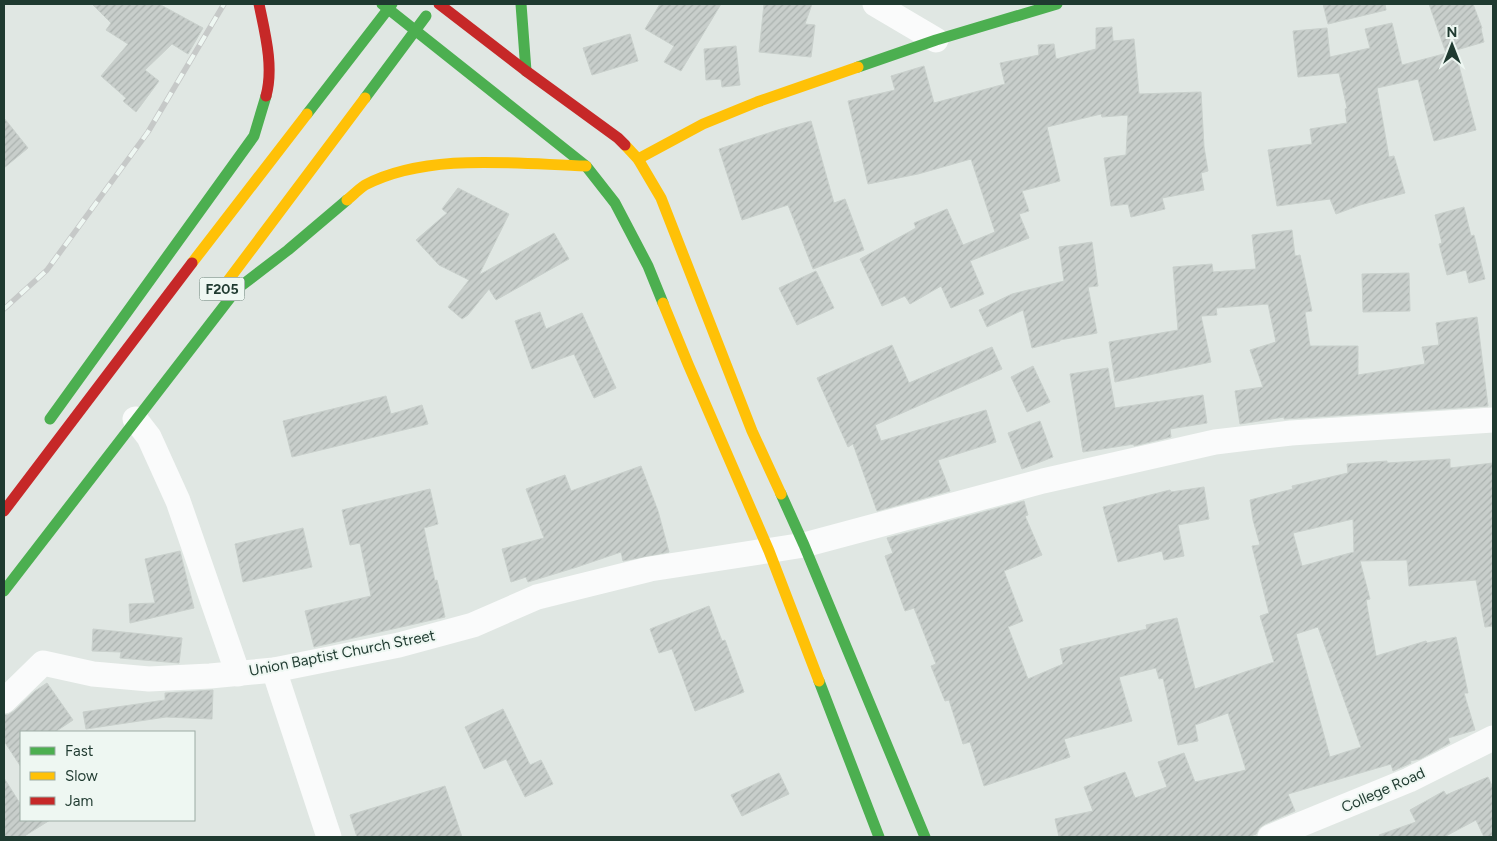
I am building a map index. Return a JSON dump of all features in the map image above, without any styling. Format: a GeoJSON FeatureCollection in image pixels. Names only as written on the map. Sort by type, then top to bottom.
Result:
{"type":"FeatureCollection","features":[{"type":"Feature","properties":{"kind":"main road"},"geometry":{"type":"LineString","coordinates":[[43,430],[254,136],[269,84],[267,44],[259,4]]}},
{"type":"Feature","properties":{"kind":"main road"},"geometry":{"type":"LineString","coordinates":[[382,4],[586,166],[615,203],[648,266],[769,551],[880,837]]}},
{"type":"Feature","properties":{"kind":"main road","name":"F205"},"geometry":{"type":"LineString","coordinates":[[4,511],[148,320],[392,4]]}},
{"type":"Feature","properties":{"kind":"main road","name":"F205"},"geometry":{"type":"LineString","coordinates":[[212,302],[435,4]]}},
{"type":"Feature","properties":{"kind":"main road"},"geometry":{"type":"LineString","coordinates":[[439,4],[618,138],[638,159],[661,198],[752,431],[804,545],[924,837]]}},
{"type":"Feature","properties":{"kind":"main road"},"geometry":{"type":"LineString","coordinates":[[521,4],[526,71]]}},
{"type":"Feature","properties":{"kind":"main road"},"geometry":{"type":"LineString","coordinates":[[638,159],[703,124],[766,99],[936,40],[1057,4]]}},
{"type":"Feature","properties":{"kind":"main road"},"geometry":{"type":"LineString","coordinates":[[4,591],[131,412],[237,289],[288,250],[364,186],[415,168],[467,162],[586,166]]}},
{"type":"Feature","properties":{"kind":"main road","name":"F205"},"geometry":{"type":"LineString","coordinates":[[131,412],[200,318]]}},
{"type":"Feature","properties":{"kind":"street"},"geometry":{"type":"LineString","coordinates":[[875,4],[936,40]]}},
{"type":"Feature","properties":{"kind":"street"},"geometry":{"type":"LineString","coordinates":[[131,412],[149,437],[178,501],[238,674]]}},
{"type":"Feature","properties":{"kind":"street","name":"Union Baptist Church Street"},"geometry":{"type":"LineString","coordinates":[[4,701],[43,664],[93,674],[149,679],[274,670],[399,645],[473,625],[537,597],[650,569],[804,545],[1043,481],[1215,442],[1291,433],[1493,420]]}},
{"type":"Feature","properties":{"kind":"street"},"geometry":{"type":"LineString","coordinates":[[274,670],[329,837]]}},
{"type":"Feature","properties":{"kind":"street","name":"College Road"},"geometry":{"type":"LineString","coordinates":[[1270,837],[1409,780],[1493,738]]}},
{"type":"Feature","properties":{"kind":"building"},"geometry":{"type":"Polygon","coordinates":[[[92,4],[159,4],[203,28],[188,54],[172,44],[145,70],[159,81],[136,112],[123,101],[126,98],[101,76],[128,44],[106,30],[111,23],[92,4]]]}},
{"type":"Feature","properties":{"kind":"building"},"geometry":{"type":"Polygon","coordinates":[[[660,4],[721,4],[681,71],[664,62],[674,46],[645,29],[660,4]]]}},
{"type":"Feature","properties":{"kind":"building"},"geometry":{"type":"Polygon","coordinates":[[[764,4],[812,4],[805,24],[815,25],[811,57],[759,52],[764,4]]]}},
{"type":"Feature","properties":{"kind":"building"},"geometry":{"type":"Polygon","coordinates":[[[1323,4],[1385,4],[1386,10],[1328,24],[1323,4]]]}},
{"type":"Feature","properties":{"kind":"building"},"geometry":{"type":"Polygon","coordinates":[[[1429,4],[1473,4],[1482,28],[1484,42],[1446,53],[1429,4]]]}},
{"type":"Feature","properties":{"kind":"building"},"geometry":{"type":"Polygon","coordinates":[[[1392,23],[1402,65],[1455,51],[1476,130],[1434,141],[1418,79],[1377,88],[1389,157],[1394,156],[1405,193],[1360,205],[1336,214],[1330,199],[1277,206],[1268,150],[1312,144],[1310,129],[1347,123],[1345,109],[1347,108],[1339,73],[1298,77],[1293,31],[1327,28],[1330,57],[1370,48],[1365,29],[1392,23]]]}},
{"type":"Feature","properties":{"kind":"building"},"geometry":{"type":"Polygon","coordinates":[[[1112,27],[1113,41],[1134,39],[1139,94],[1201,92],[1204,147],[1208,171],[1201,173],[1204,190],[1162,198],[1165,209],[1131,217],[1128,204],[1111,206],[1104,158],[1126,155],[1128,115],[1102,117],[1101,114],[1047,127],[1060,181],[1022,191],[1029,211],[1019,214],[1029,238],[970,261],[984,294],[951,308],[941,286],[910,304],[905,296],[882,306],[860,259],[916,228],[914,223],[947,209],[963,245],[995,232],[971,159],[918,174],[868,184],[848,101],[895,90],[891,76],[924,66],[934,103],[1005,84],[1000,63],[1039,55],[1038,45],[1054,44],[1056,59],[1096,49],[1096,28],[1112,27]]]}},
{"type":"Feature","properties":{"kind":"building"},"geometry":{"type":"Polygon","coordinates":[[[630,34],[638,61],[592,75],[583,48],[630,34]]]}},
{"type":"Feature","properties":{"kind":"building"},"geometry":{"type":"Polygon","coordinates":[[[736,46],[740,85],[722,87],[721,79],[706,80],[704,49],[736,46]]]}},
{"type":"Feature","properties":{"kind":"building"},"geometry":{"type":"Polygon","coordinates":[[[4,118],[28,148],[4,168],[4,118]]]}},
{"type":"Feature","properties":{"kind":"building"},"geometry":{"type":"Polygon","coordinates":[[[811,121],[834,203],[845,199],[864,250],[813,269],[788,205],[742,220],[719,149],[811,121]]]}},
{"type":"Feature","properties":{"kind":"building"},"geometry":{"type":"Polygon","coordinates":[[[458,188],[509,214],[479,275],[554,233],[569,259],[496,300],[489,289],[468,315],[462,319],[448,307],[469,280],[439,265],[416,240],[447,213],[442,209],[458,188]]]}},
{"type":"Feature","properties":{"kind":"building"},"geometry":{"type":"Polygon","coordinates":[[[1464,207],[1471,236],[1474,235],[1485,279],[1469,283],[1466,270],[1447,275],[1439,244],[1442,243],[1435,215],[1464,207]]]}},
{"type":"Feature","properties":{"kind":"building"},"geometry":{"type":"Polygon","coordinates":[[[1292,230],[1295,256],[1300,255],[1312,311],[1305,312],[1310,346],[1358,346],[1358,375],[1425,364],[1422,347],[1439,345],[1436,323],[1477,317],[1488,406],[1284,419],[1284,417],[1240,424],[1235,391],[1263,387],[1250,350],[1276,342],[1268,304],[1216,308],[1217,315],[1201,316],[1211,362],[1115,382],[1109,342],[1178,330],[1173,267],[1212,264],[1213,272],[1256,269],[1252,235],[1292,230]]]}},
{"type":"Feature","properties":{"kind":"building"},"geometry":{"type":"Polygon","coordinates":[[[1092,242],[1098,286],[1088,287],[1097,333],[1032,348],[1023,310],[987,327],[979,310],[1012,294],[1064,281],[1059,247],[1092,242]]]}},
{"type":"Feature","properties":{"kind":"building"},"geometry":{"type":"Polygon","coordinates":[[[816,271],[834,308],[797,325],[779,288],[816,271]]]}},
{"type":"Feature","properties":{"kind":"building"},"geometry":{"type":"Polygon","coordinates":[[[1409,273],[1410,311],[1363,312],[1362,274],[1409,273]]]}},
{"type":"Feature","properties":{"kind":"building"},"geometry":{"type":"Polygon","coordinates":[[[540,312],[546,329],[582,313],[616,388],[594,398],[574,354],[532,369],[515,321],[540,312]]]}},
{"type":"Feature","properties":{"kind":"building"},"geometry":{"type":"Polygon","coordinates":[[[892,345],[909,383],[992,347],[1002,369],[875,425],[881,441],[986,410],[996,442],[938,460],[950,491],[877,511],[853,444],[848,447],[817,378],[892,345]]]}},
{"type":"Feature","properties":{"kind":"building"},"geometry":{"type":"Polygon","coordinates":[[[1033,366],[1050,402],[1027,412],[1011,377],[1033,366]]]}},
{"type":"Feature","properties":{"kind":"building"},"geometry":{"type":"Polygon","coordinates":[[[1108,368],[1115,408],[1203,395],[1207,423],[1170,429],[1171,437],[1134,446],[1134,444],[1083,452],[1070,374],[1108,368]]]}},
{"type":"Feature","properties":{"kind":"building"},"geometry":{"type":"Polygon","coordinates":[[[386,396],[391,414],[422,405],[428,424],[292,457],[283,421],[386,396]]]}},
{"type":"Feature","properties":{"kind":"building"},"geometry":{"type":"Polygon","coordinates":[[[1040,421],[1053,457],[1022,469],[1008,433],[1040,421]]]}},
{"type":"Feature","properties":{"kind":"building"},"geometry":{"type":"Polygon","coordinates":[[[1450,459],[1450,468],[1493,463],[1493,626],[1485,627],[1476,580],[1409,586],[1407,560],[1360,561],[1370,599],[1366,600],[1376,656],[1426,641],[1427,643],[1456,637],[1468,693],[1464,693],[1475,730],[1448,738],[1450,743],[1393,771],[1391,764],[1288,794],[1295,811],[1265,824],[1259,828],[1256,834],[1248,837],[1059,837],[1055,819],[1093,811],[1084,787],[1125,772],[1135,798],[1167,787],[1158,762],[1184,753],[1195,782],[1246,770],[1228,713],[1195,725],[1198,741],[1178,745],[1163,678],[1159,679],[1156,668],[1119,677],[1132,721],[1064,739],[1070,757],[984,786],[970,742],[963,744],[949,700],[945,701],[931,666],[936,664],[914,608],[905,611],[885,556],[893,553],[887,538],[1024,501],[1028,515],[1025,516],[1042,555],[1004,571],[1023,621],[1008,627],[1028,679],[1063,664],[1060,649],[1147,629],[1146,625],[1177,618],[1195,689],[1274,662],[1260,616],[1269,613],[1252,546],[1260,545],[1250,500],[1293,489],[1292,486],[1348,473],[1347,464],[1387,461],[1387,463],[1450,459]],[[1353,519],[1293,533],[1302,566],[1354,552],[1353,519]],[[1318,627],[1296,634],[1330,757],[1361,747],[1318,627]]]}},
{"type":"Feature","properties":{"kind":"building"},"geometry":{"type":"Polygon","coordinates":[[[641,466],[658,511],[669,552],[623,561],[621,552],[528,582],[526,577],[511,582],[502,549],[544,538],[526,489],[565,475],[571,491],[641,466]]]}},
{"type":"Feature","properties":{"kind":"building"},"geometry":{"type":"Polygon","coordinates":[[[1204,487],[1209,519],[1178,525],[1184,556],[1164,560],[1162,551],[1118,562],[1103,507],[1170,490],[1171,492],[1204,487]]]}},
{"type":"Feature","properties":{"kind":"building"},"geometry":{"type":"Polygon","coordinates":[[[430,489],[438,524],[424,528],[445,617],[314,647],[305,611],[371,596],[360,543],[350,545],[342,510],[430,489]]]}},
{"type":"Feature","properties":{"kind":"building"},"geometry":{"type":"Polygon","coordinates":[[[303,528],[312,567],[243,582],[235,544],[303,528]]]}},
{"type":"Feature","properties":{"kind":"building"},"geometry":{"type":"Polygon","coordinates":[[[180,551],[194,608],[130,623],[129,604],[155,603],[145,559],[180,551]]]}},
{"type":"Feature","properties":{"kind":"building"},"geometry":{"type":"Polygon","coordinates":[[[709,606],[722,641],[725,640],[744,692],[695,711],[672,649],[659,653],[650,629],[709,606]]]}},
{"type":"Feature","properties":{"kind":"building"},"geometry":{"type":"Polygon","coordinates":[[[93,629],[182,638],[179,663],[120,658],[121,652],[92,651],[93,629]]]}},
{"type":"Feature","properties":{"kind":"building"},"geometry":{"type":"Polygon","coordinates":[[[47,683],[73,720],[56,731],[20,731],[20,765],[4,741],[4,715],[14,711],[35,691],[47,683]]]}},
{"type":"Feature","properties":{"kind":"building"},"geometry":{"type":"Polygon","coordinates":[[[213,690],[212,719],[166,717],[86,729],[83,712],[165,700],[165,693],[213,690]]]}},
{"type":"Feature","properties":{"kind":"building"},"geometry":{"type":"Polygon","coordinates":[[[503,709],[530,765],[541,760],[553,784],[525,797],[506,759],[484,769],[465,727],[503,709]]]}},
{"type":"Feature","properties":{"kind":"building"},"geometry":{"type":"Polygon","coordinates":[[[779,773],[789,794],[742,816],[731,795],[779,773]]]}},
{"type":"Feature","properties":{"kind":"building"},"geometry":{"type":"Polygon","coordinates":[[[1488,777],[1493,788],[1493,837],[1484,837],[1476,820],[1444,837],[1380,837],[1379,835],[1416,822],[1410,810],[1444,791],[1446,795],[1488,777]]]}},
{"type":"Feature","properties":{"kind":"building"},"geometry":{"type":"Polygon","coordinates":[[[4,778],[20,803],[20,821],[48,821],[23,837],[4,837],[4,778]]]}},
{"type":"Feature","properties":{"kind":"building"},"geometry":{"type":"Polygon","coordinates":[[[445,786],[462,837],[357,837],[350,815],[445,786]]]}},
{"type":"Feature","properties":{"kind":"railway"},"geometry":{"type":"LineString","coordinates":[[4,309],[47,270],[148,132],[224,4]]}},
{"type":"Feature","properties":{"kind":"traffic: fast"},"geometry":{"type":"LineString","coordinates":[[382,4],[586,166],[615,203],[648,266],[663,303]]}},
{"type":"Feature","properties":{"kind":"traffic: fast"},"geometry":{"type":"LineString","coordinates":[[307,114],[392,4]]}},
{"type":"Feature","properties":{"kind":"traffic: fast"},"geometry":{"type":"LineString","coordinates":[[521,4],[526,71]]}},
{"type":"Feature","properties":{"kind":"traffic: fast"},"geometry":{"type":"LineString","coordinates":[[858,67],[936,40],[1057,4]]}},
{"type":"Feature","properties":{"kind":"traffic: fast"},"geometry":{"type":"LineString","coordinates":[[365,98],[426,16]]}},
{"type":"Feature","properties":{"kind":"traffic: fast"},"geometry":{"type":"LineString","coordinates":[[50,419],[254,136],[266,96]]}},
{"type":"Feature","properties":{"kind":"traffic: fast"},"geometry":{"type":"LineString","coordinates":[[4,591],[237,289],[288,250],[347,200]]}},
{"type":"Feature","properties":{"kind":"traffic: fast"},"geometry":{"type":"LineString","coordinates":[[781,494],[925,837]]}},
{"type":"Feature","properties":{"kind":"traffic: fast"},"geometry":{"type":"LineString","coordinates":[[819,681],[879,837]]}},
{"type":"Feature","properties":{"kind":"traffic: slow"},"geometry":{"type":"LineString","coordinates":[[638,159],[703,124],[757,102],[858,67]]}},
{"type":"Feature","properties":{"kind":"traffic: slow"},"geometry":{"type":"LineString","coordinates":[[221,290],[365,98]]}},
{"type":"Feature","properties":{"kind":"traffic: slow"},"geometry":{"type":"LineString","coordinates":[[192,263],[307,114]]}},
{"type":"Feature","properties":{"kind":"traffic: slow"},"geometry":{"type":"LineString","coordinates":[[625,145],[638,159],[661,198],[752,431],[781,494]]}},
{"type":"Feature","properties":{"kind":"traffic: slow"},"geometry":{"type":"LineString","coordinates":[[347,200],[365,185],[390,175],[416,168],[444,164],[502,162],[586,166]]}},
{"type":"Feature","properties":{"kind":"traffic: slow"},"geometry":{"type":"LineString","coordinates":[[663,303],[769,551],[819,681]]}},
{"type":"Feature","properties":{"kind":"traffic: jam"},"geometry":{"type":"LineString","coordinates":[[259,4],[269,62],[266,96]]}},
{"type":"Feature","properties":{"kind":"traffic: jam"},"geometry":{"type":"LineString","coordinates":[[439,4],[625,145]]}},
{"type":"Feature","properties":{"kind":"traffic: jam"},"geometry":{"type":"LineString","coordinates":[[4,511],[192,263]]}}]}
